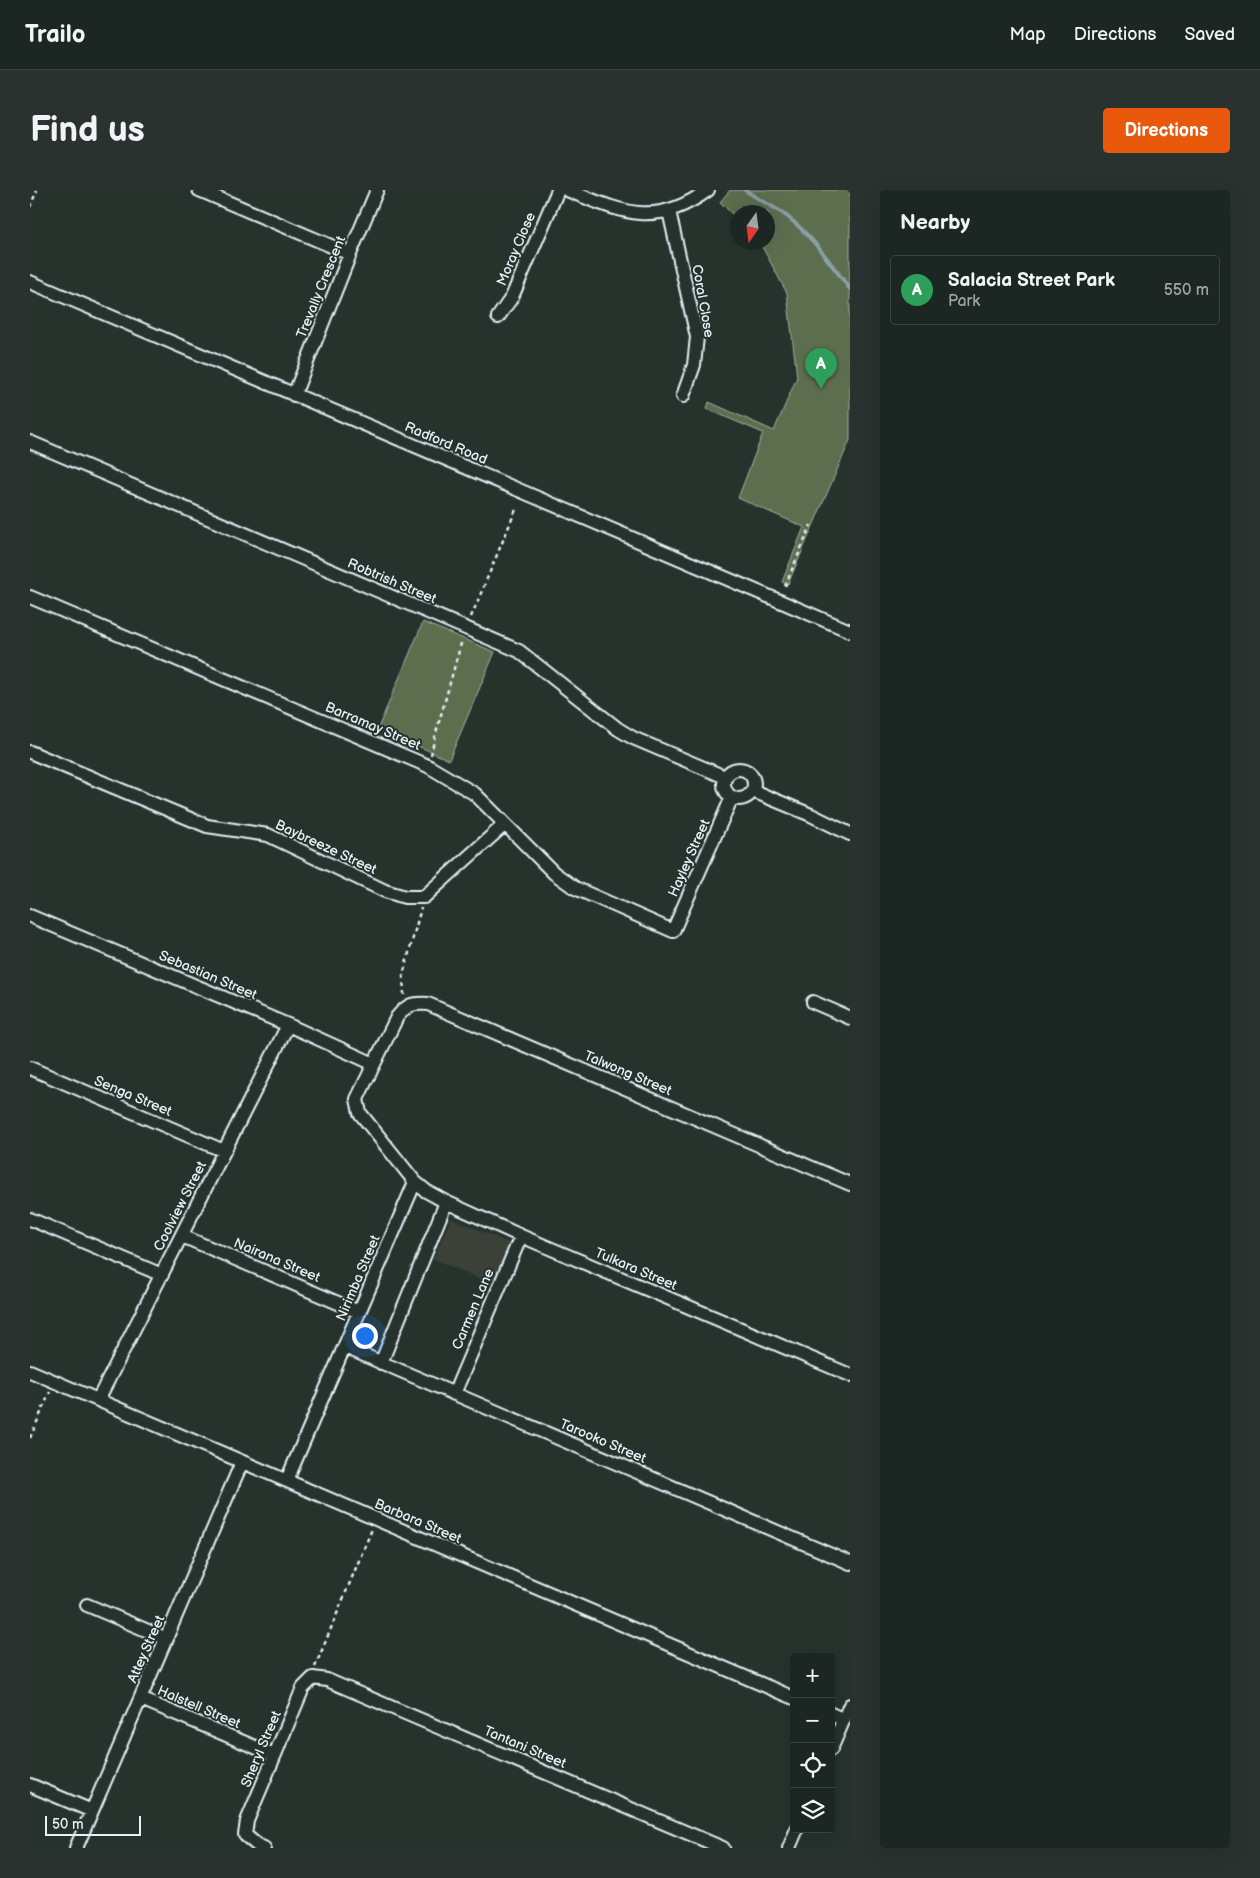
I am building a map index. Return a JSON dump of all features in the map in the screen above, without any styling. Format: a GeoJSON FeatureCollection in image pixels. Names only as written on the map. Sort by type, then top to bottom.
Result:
{"type":"FeatureCollection","features":[{"type":"Feature","properties":{"kind":"street"},"geometry":{"type":"LineString","coordinates":[[199,190],[350,254]]}},
{"type":"Feature","properties":{"kind":"street","name":"Trevally Crescent"},"geometry":{"type":"LineString","coordinates":[[294,395],[377,190]]}},
{"type":"Feature","properties":{"kind":"street","name":"Moray Close"},"geometry":{"type":"LineString","coordinates":[[498,317],[512,297],[558,190]]}},
{"type":"Feature","properties":{"kind":"street"},"geometry":{"type":"LineString","coordinates":[[567,190],[629,213],[649,214],[669,211],[692,202],[708,190]]}},
{"type":"Feature","properties":{"kind":"street","name":"Coral Close"},"geometry":{"type":"LineString","coordinates":[[669,211],[698,337],[694,365],[683,396]]}},
{"type":"Feature","properties":{"kind":"street","name":"Radford Road"},"geometry":{"type":"LineString","coordinates":[[30,282],[850,631]]}},
{"type":"Feature","properties":{"kind":"street","name":"Robtrish Street"},"geometry":{"type":"LineString","coordinates":[[30,442],[519,651],[618,729],[633,738],[725,777]]}},
{"type":"Feature","properties":{"kind":"street","name":"Barramay Street"},"geometry":{"type":"LineString","coordinates":[[30,597],[428,766],[475,794],[554,873],[575,888],[673,931]]}},
{"type":"Feature","properties":{"kind":"street","name":"Baybreeze Street"},"geometry":{"type":"LineString","coordinates":[[30,752],[207,826],[268,835],[385,891],[405,896],[424,897]]}},
{"type":"Feature","properties":{"kind":"street"},"geometry":{"type":"LineString","coordinates":[[734,769],[746,770],[753,779],[752,790],[744,798],[732,797],[724,788],[725,777],[734,769]]}},
{"type":"Feature","properties":{"kind":"street"},"geometry":{"type":"LineString","coordinates":[[752,790],[850,834]]}},
{"type":"Feature","properties":{"kind":"street","name":"Hayley Street"},"geometry":{"type":"LineString","coordinates":[[673,931],[732,797]]}},
{"type":"Feature","properties":{"kind":"street"},"geometry":{"type":"LineString","coordinates":[[424,897],[505,824]]}},
{"type":"Feature","properties":{"kind":"street","name":"Sebastian Street"},"geometry":{"type":"LineString","coordinates":[[30,916],[288,1025],[374,1064]]}},
{"type":"Feature","properties":{"kind":"street"},"geometry":{"type":"LineString","coordinates":[[813,1002],[850,1018]]}},
{"type":"Feature","properties":{"kind":"street","name":"Talwong Street"},"geometry":{"type":"LineString","coordinates":[[406,1007],[416,1004],[428,1004],[850,1184]]}},
{"type":"Feature","properties":{"kind":"street"},"geometry":{"type":"LineString","coordinates":[[406,1007],[397,1017],[358,1099],[360,1113],[415,1182]]}},
{"type":"Feature","properties":{"kind":"street","name":"Coolview Street"},"geometry":{"type":"LineString","coordinates":[[98,1400],[288,1025]]}},
{"type":"Feature","properties":{"kind":"street","name":"Senga Street"},"geometry":{"type":"LineString","coordinates":[[30,1068],[224,1152]]}},
{"type":"Feature","properties":{"kind":"street","name":"Tulkara Street"},"geometry":{"type":"LineString","coordinates":[[415,1182],[426,1191],[446,1202],[521,1236],[850,1375]]}},
{"type":"Feature","properties":{"kind":"street","name":"Nirimba Street"},"geometry":{"type":"LineString","coordinates":[[287,1480],[415,1182]]}},
{"type":"Feature","properties":{"kind":"street"},"geometry":{"type":"LineString","coordinates":[[381,1363],[446,1202]]}},
{"type":"Feature","properties":{"kind":"street"},"geometry":{"type":"LineString","coordinates":[[30,1220],[162,1275]]}},
{"type":"Feature","properties":{"kind":"street","name":"Nairana Street"},"geometry":{"type":"LineString","coordinates":[[182,1236],[360,1312]]}},
{"type":"Feature","properties":{"kind":"street","name":"Carmen Lane"},"geometry":{"type":"LineString","coordinates":[[454,1394],[521,1236]]}},
{"type":"Feature","properties":{"kind":"street","name":"Tarooko Street"},"geometry":{"type":"LineString","coordinates":[[344,1347],[850,1563]]}},
{"type":"Feature","properties":{"kind":"street","name":"Barbara Street"},"geometry":{"type":"LineString","coordinates":[[30,1371],[790,1696]]}},
{"type":"Feature","properties":{"kind":"street","name":"Attey Street"},"geometry":{"type":"LineString","coordinates":[[76,1848],[242,1462]]}},
{"type":"Feature","properties":{"kind":"street"},"geometry":{"type":"LineString","coordinates":[[87,1605],[167,1639]]}},
{"type":"Feature","properties":{"kind":"street","name":"Sheryl Street"},"geometry":{"type":"LineString","coordinates":[[264,1848],[245,1835],[247,1821],[303,1688],[313,1678]]}},
{"type":"Feature","properties":{"kind":"street","name":"Tantani Street"},"geometry":{"type":"LineString","coordinates":[[313,1678],[328,1680],[723,1848]]}},
{"type":"Feature","properties":{"kind":"street","name":"Halstell Street"},"geometry":{"type":"LineString","coordinates":[[141,1699],[274,1755]]}},
{"type":"Feature","properties":{"kind":"street"},"geometry":{"type":"LineString","coordinates":[[834,1743],[850,1705]]}},
{"type":"Feature","properties":{"kind":"street"},"geometry":{"type":"LineString","coordinates":[[835,1716],[844,1720]]}},
{"type":"Feature","properties":{"kind":"street"},"geometry":{"type":"LineString","coordinates":[[30,1785],[92,1811]]}},
{"type":"Feature","properties":{"kind":"street"},"geometry":{"type":"LineString","coordinates":[[790,1848],[796,1833]]}},
{"type":"Feature","properties":{"kind":"path"},"geometry":{"type":"LineString","coordinates":[[30,207],[37,190]]}},
{"type":"Feature","properties":{"kind":"path"},"geometry":{"type":"LineString","coordinates":[[470,621],[517,507]]}},
{"type":"Feature","properties":{"kind":"path"},"geometry":{"type":"LineString","coordinates":[[785,586],[811,525]]}},
{"type":"Feature","properties":{"kind":"path"},"geometry":{"type":"LineString","coordinates":[[428,766],[432,758],[434,740],[464,635]]}},
{"type":"Feature","properties":{"kind":"path"},"geometry":{"type":"LineString","coordinates":[[406,1007],[403,975],[424,897]]}},
{"type":"Feature","properties":{"kind":"path"},"geometry":{"type":"LineString","coordinates":[[30,1438],[55,1382]]}},
{"type":"Feature","properties":{"kind":"path"},"geometry":{"type":"LineString","coordinates":[[313,1678],[314,1670],[376,1519]]}},
{"type":"Feature","properties":{"kind":"shaded area"},"geometry":{"type":"Polygon","coordinates":[[[451,1218],[512,1244],[494,1285],[433,1259],[451,1218]]]}},
{"type":"Feature","properties":{"kind":"green space"},"geometry":{"type":"Polygon","coordinates":[[[730,190],[850,190],[850,440],[788,584],[782,582],[804,527],[738,498],[763,433],[707,409],[709,402],[774,431],[797,377],[787,293],[764,250],[775,250],[775,205],[730,205],[730,212],[720,202],[730,190]]]}},
{"type":"Feature","properties":{"kind":"green space"},"geometry":{"type":"Polygon","coordinates":[[[423,622],[495,652],[449,760],[378,728],[423,622]]]}},
{"type":"Feature","properties":{"kind":"waterway"},"geometry":{"type":"LineString","coordinates":[[745,190],[784,214],[803,230],[850,289]]}},
{"type":"Feature","properties":{"kind":"place","name":"Salacia Street Park"},"geometry":{"type":"Point","coordinates":[821,389]}}]}
